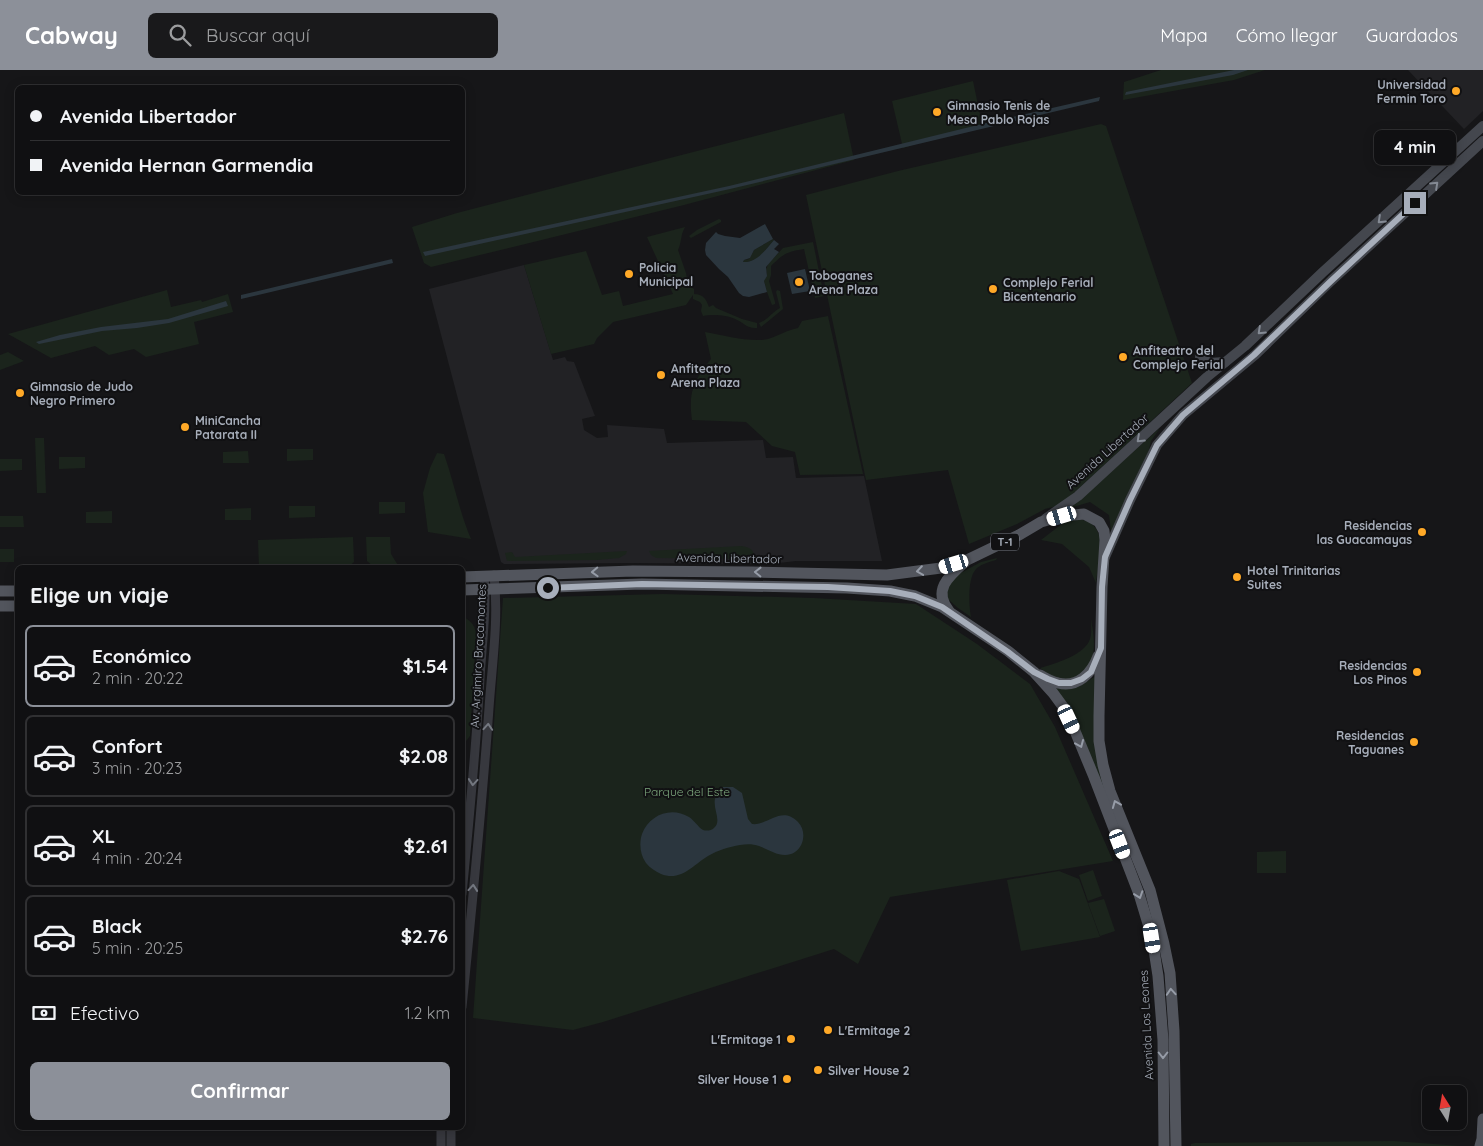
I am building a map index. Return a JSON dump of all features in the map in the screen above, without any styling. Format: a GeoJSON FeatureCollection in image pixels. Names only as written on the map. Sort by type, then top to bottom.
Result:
{"type":"FeatureCollection","features":[{"type":"Feature","properties":{"kind":"main road","name":"Avenida Libertador"},"geometry":{"type":"LineString","coordinates":[[465,577],[633,571],[887,575],[941,568],[967,560],[1019,535],[1078,496],[1245,346],[1483,126]]}},
{"type":"Feature","properties":{"kind":"main road"},"geometry":{"type":"LineString","coordinates":[[1105,557],[1157,445],[1183,415],[1260,350],[1331,281],[1483,141]]}},
{"type":"Feature","properties":{"kind":"main road"},"geometry":{"type":"LineString","coordinates":[[1200,357],[1209,363],[1226,362]]}},
{"type":"Feature","properties":{"kind":"main road","name":"T-1"},"geometry":{"type":"LineString","coordinates":[[1041,522],[1076,514],[1084,514],[1091,517],[1099,522],[1104,531],[1105,557]]}},
{"type":"Feature","properties":{"kind":"main road","name":"Avenida Los Leones"},"geometry":{"type":"LineString","coordinates":[[1105,557],[1102,587],[1099,741],[1110,791],[1150,890],[1170,973],[1174,1031],[1176,1146]]}},
{"type":"Feature","properties":{"kind":"main road","name":"T-1"},"geometry":{"type":"LineString","coordinates":[[951,612],[945,605],[942,590],[950,575],[967,560]]}},
{"type":"Feature","properties":{"kind":"main road","name":"T-1"},"geometry":{"type":"LineString","coordinates":[[465,590],[642,584],[847,588],[890,591],[915,596],[951,612]]}},
{"type":"Feature","properties":{"kind":"main road"},"geometry":{"type":"LineString","coordinates":[[0,591],[15,591]]}},
{"type":"Feature","properties":{"kind":"main road"},"geometry":{"type":"LineString","coordinates":[[0,606],[15,606]]}},
{"type":"Feature","properties":{"kind":"main road","name":"Avenida Los Leones"},"geometry":{"type":"LineString","coordinates":[[951,612],[1034,672],[1053,693],[1064,708],[1094,777],[1139,894],[1152,938],[1158,976],[1163,1040],[1164,1146]]}},
{"type":"Feature","properties":{"kind":"main road","name":"T-1"},"geometry":{"type":"LineString","coordinates":[[1034,672],[1059,683],[1071,683],[1082,679],[1091,672],[1101,648]]}},
{"type":"Feature","properties":{"kind":"main road"},"geometry":{"type":"LineString","coordinates":[[1480,1146],[1483,1118]]}},
{"type":"Feature","properties":{"kind":"street"},"geometry":{"type":"LineString","coordinates":[[465,863],[490,589],[489,576]]}},
{"type":"Feature","properties":{"kind":"street","name":"Av. Argimiro Bracamontes"},"geometry":{"type":"LineString","coordinates":[[465,974],[493,645],[490,589]]}},
{"type":"Feature","properties":{"kind":"street"},"geometry":{"type":"LineString","coordinates":[[441,1130],[441,1146]]}},
{"type":"Feature","properties":{"kind":"street"},"geometry":{"type":"LineString","coordinates":[[451,1130],[451,1146]]}},
{"type":"Feature","properties":{"kind":"shaded area"},"geometry":{"type":"Polygon","coordinates":[[[1234,70],[1248,70],[1233,75],[1125,95],[1126,92],[1234,70]]]}},
{"type":"Feature","properties":{"kind":"shaded area","name":"Universidad Fermin Toro"},"geometry":{"type":"Polygon","coordinates":[[[1408,70],[1483,70],[1483,111],[1464,129],[1408,70]]]}},
{"type":"Feature","properties":{"kind":"shaded area"},"geometry":{"type":"Polygon","coordinates":[[[1100,97],[1099,101],[730,189],[425,256],[423,252],[729,186],[1100,97]]]}},
{"type":"Feature","properties":{"kind":"shaded area"},"geometry":{"type":"Polygon","coordinates":[[[765,224],[773,239],[754,250],[750,258],[743,262],[757,258],[774,240],[779,244],[774,249],[779,252],[766,267],[767,276],[764,281],[767,292],[749,297],[743,296],[728,277],[706,255],[706,243],[716,232],[725,236],[740,238],[765,224]]]}},
{"type":"Feature","properties":{"kind":"shaded area"},"geometry":{"type":"Polygon","coordinates":[[[392,259],[393,263],[241,299],[241,295],[392,259]]]}},
{"type":"Feature","properties":{"kind":"shaded area"},"geometry":{"type":"Polygon","coordinates":[[[524,265],[553,360],[565,357],[567,361],[574,362],[595,416],[582,419],[584,430],[597,438],[608,437],[607,425],[664,429],[667,443],[763,440],[766,458],[793,457],[796,478],[864,476],[882,561],[796,561],[770,564],[504,564],[501,562],[429,289],[524,265]]]}},
{"type":"Feature","properties":{"kind":"shaded area","name":"Toboganes Arena Plaza"},"geometry":{"type":"Polygon","coordinates":[[[805,269],[810,291],[792,294],[787,273],[805,269]]]}},
{"type":"Feature","properties":{"kind":"shaded area"},"geometry":{"type":"Polygon","coordinates":[[[226,301],[228,306],[169,323],[102,331],[39,344],[36,342],[101,327],[168,319],[226,301]]]}},
{"type":"Feature","properties":{"kind":"shaded area"},"geometry":{"type":"Polygon","coordinates":[[[723,787],[733,787],[742,793],[748,819],[752,824],[758,824],[780,816],[792,817],[801,825],[803,833],[802,842],[798,849],[790,854],[781,855],[759,846],[745,844],[712,854],[675,876],[661,874],[649,866],[642,856],[640,845],[645,827],[661,814],[675,812],[689,817],[703,830],[711,830],[717,824],[715,798],[723,787]]]}},
{"type":"Feature","properties":{"kind":"green space"},"geometry":{"type":"Polygon","coordinates":[[[1161,70],[1265,70],[1234,80],[1123,100],[1124,82],[1161,70]]]}},
{"type":"Feature","properties":{"kind":"green space","name":"Gimnasio Tenis de Mesa Pablo Rojas"},"geometry":{"type":"Polygon","coordinates":[[[973,81],[982,124],[903,148],[892,101],[973,81]]]}},
{"type":"Feature","properties":{"kind":"green space"},"geometry":{"type":"Polygon","coordinates":[[[844,113],[854,160],[684,205],[431,267],[424,263],[412,227],[457,213],[844,113]]]}},
{"type":"Feature","properties":{"kind":"green space","name":"Complejo Ferial Bicentenario"},"geometry":{"type":"Polygon","coordinates":[[[1101,124],[1106,126],[1192,383],[1061,505],[1045,509],[1017,524],[969,544],[948,470],[866,480],[806,195],[898,171],[1101,124]]]}},
{"type":"Feature","properties":{"kind":"green space"},"geometry":{"type":"Polygon","coordinates":[[[719,219],[721,222],[691,238],[689,236],[697,230],[719,219]]]}},
{"type":"Feature","properties":{"kind":"green space"},"geometry":{"type":"Polygon","coordinates":[[[685,227],[678,250],[688,285],[694,289],[694,294],[704,297],[709,307],[713,305],[742,319],[757,323],[757,328],[728,317],[703,316],[701,311],[702,305],[693,299],[693,295],[686,305],[613,322],[597,338],[594,344],[551,354],[524,265],[586,251],[602,295],[619,291],[623,306],[673,294],[647,237],[685,227]]]}},
{"type":"Feature","properties":{"kind":"green space"},"geometry":{"type":"Polygon","coordinates":[[[773,239],[757,258],[743,262],[749,259],[754,250],[773,239]]]}},
{"type":"Feature","properties":{"kind":"green space"},"geometry":{"type":"Polygon","coordinates":[[[813,242],[824,296],[815,298],[804,249],[785,254],[771,266],[769,281],[775,302],[772,305],[764,281],[768,264],[783,248],[813,242]]]}},
{"type":"Feature","properties":{"kind":"green space"},"geometry":{"type":"Polygon","coordinates":[[[167,290],[171,307],[201,300],[202,302],[228,294],[233,312],[194,322],[199,344],[146,357],[134,349],[109,355],[95,346],[51,358],[8,334],[167,290]]]}},
{"type":"Feature","properties":{"kind":"green space"},"geometry":{"type":"Polygon","coordinates":[[[777,290],[780,291],[783,309],[761,327],[759,323],[780,308],[777,290]]]}},
{"type":"Feature","properties":{"kind":"green space"},"geometry":{"type":"Polygon","coordinates":[[[828,316],[863,474],[800,475],[795,452],[772,446],[746,422],[692,420],[691,402],[696,380],[711,359],[705,332],[762,340],[798,328],[802,321],[828,316]]]}},
{"type":"Feature","properties":{"kind":"green space"},"geometry":{"type":"Polygon","coordinates":[[[8,352],[24,361],[0,370],[0,355],[8,352]]]}},
{"type":"Feature","properties":{"kind":"green space"},"geometry":{"type":"Polygon","coordinates":[[[1160,428],[1151,441],[1148,454],[1111,531],[1109,515],[1090,502],[1070,508],[1160,428]]]}},
{"type":"Feature","properties":{"kind":"green space"},"geometry":{"type":"Polygon","coordinates":[[[35,438],[44,438],[46,493],[37,493],[35,438]]]}},
{"type":"Feature","properties":{"kind":"green space"},"geometry":{"type":"Polygon","coordinates":[[[287,449],[313,449],[313,460],[287,461],[287,449]]]}},
{"type":"Feature","properties":{"kind":"green space"},"geometry":{"type":"Polygon","coordinates":[[[248,451],[249,463],[223,463],[223,452],[248,451]]]}},
{"type":"Feature","properties":{"kind":"green space"},"geometry":{"type":"Polygon","coordinates":[[[437,453],[444,454],[471,539],[428,532],[423,493],[430,468],[437,453]]]}},
{"type":"Feature","properties":{"kind":"green space"},"geometry":{"type":"Polygon","coordinates":[[[59,457],[85,457],[85,468],[59,469],[59,457]]]}},
{"type":"Feature","properties":{"kind":"green space"},"geometry":{"type":"Polygon","coordinates":[[[0,459],[22,459],[22,470],[0,471],[0,459]]]}},
{"type":"Feature","properties":{"kind":"green space"},"geometry":{"type":"Polygon","coordinates":[[[379,502],[405,502],[405,513],[379,514],[379,502]]]}},
{"type":"Feature","properties":{"kind":"green space"},"geometry":{"type":"Polygon","coordinates":[[[289,506],[315,506],[315,517],[289,518],[289,506]]]}},
{"type":"Feature","properties":{"kind":"green space"},"geometry":{"type":"Polygon","coordinates":[[[251,508],[251,520],[225,520],[225,509],[251,508]]]}},
{"type":"Feature","properties":{"kind":"green space"},"geometry":{"type":"Polygon","coordinates":[[[112,511],[112,523],[86,523],[86,512],[112,511]]]}},
{"type":"Feature","properties":{"kind":"green space"},"geometry":{"type":"Polygon","coordinates":[[[0,516],[23,516],[24,527],[0,527],[0,516]]]}},
{"type":"Feature","properties":{"kind":"green space"},"geometry":{"type":"Polygon","coordinates":[[[1067,520],[1083,520],[1097,530],[1100,538],[1100,556],[1096,583],[1089,567],[1062,544],[1041,540],[1067,520]]]}},
{"type":"Feature","properties":{"kind":"green space"},"geometry":{"type":"Polygon","coordinates":[[[353,537],[354,562],[350,565],[259,565],[258,540],[353,537]]]}},
{"type":"Feature","properties":{"kind":"green space"},"geometry":{"type":"Polygon","coordinates":[[[366,537],[390,537],[391,554],[398,565],[372,565],[367,561],[366,537]]]}},
{"type":"Feature","properties":{"kind":"green space"},"geometry":{"type":"Polygon","coordinates":[[[747,547],[754,553],[754,559],[656,558],[649,551],[747,547]]]}},
{"type":"Feature","properties":{"kind":"green space"},"geometry":{"type":"Polygon","coordinates":[[[0,549],[14,549],[14,562],[0,562],[0,549]]]}},
{"type":"Feature","properties":{"kind":"green space"},"geometry":{"type":"Polygon","coordinates":[[[627,551],[626,554],[619,558],[597,560],[507,561],[505,553],[512,552],[515,557],[627,551]]]}},
{"type":"Feature","properties":{"kind":"green space"},"geometry":{"type":"Polygon","coordinates":[[[997,558],[977,568],[974,572],[970,584],[971,617],[948,599],[946,588],[951,578],[981,562],[997,558]]]}},
{"type":"Feature","properties":{"kind":"green space","name":"Parque del Este"},"geometry":{"type":"Polygon","coordinates":[[[663,594],[814,598],[916,604],[977,644],[1030,684],[1055,727],[1113,861],[890,897],[858,964],[834,949],[573,1030],[473,1018],[503,598],[663,594]]]}},
{"type":"Feature","properties":{"kind":"green space"},"geometry":{"type":"Polygon","coordinates":[[[465,618],[473,625],[476,637],[470,736],[466,741],[465,618]]]}},
{"type":"Feature","properties":{"kind":"green space"},"geometry":{"type":"Polygon","coordinates":[[[1091,619],[1094,649],[1089,665],[1081,673],[1065,680],[1050,675],[1040,668],[1068,658],[1082,650],[1090,639],[1091,619]]]}},
{"type":"Feature","properties":{"kind":"green space"},"geometry":{"type":"Polygon","coordinates":[[[1096,676],[1109,799],[1054,687],[1078,687],[1096,676]]]}},
{"type":"Feature","properties":{"kind":"green space"},"geometry":{"type":"Polygon","coordinates":[[[1286,851],[1286,873],[1257,873],[1257,852],[1286,851]]]}},
{"type":"Feature","properties":{"kind":"green space"},"geometry":{"type":"Polygon","coordinates":[[[1093,870],[1102,896],[1088,901],[1079,875],[1093,870]]]}},
{"type":"Feature","properties":{"kind":"green space"},"geometry":{"type":"Polygon","coordinates":[[[1059,871],[1079,879],[1100,937],[1021,951],[1007,880],[1059,871]]]}},
{"type":"Feature","properties":{"kind":"green space"},"geometry":{"type":"Polygon","coordinates":[[[1104,899],[1115,931],[1100,936],[1088,903],[1104,899]]]}},
{"type":"Feature","properties":{"kind":"green space"},"geometry":{"type":"Polygon","coordinates":[[[1394,1141],[1460,1146],[1191,1146],[1191,1144],[1195,1143],[1394,1141]]]}},
{"type":"Feature","properties":{"kind":"place","name":"Universidad Fermin Toro"},"geometry":{"type":"Point","coordinates":[1456,91]}},
{"type":"Feature","properties":{"kind":"place","name":"Gimnasio Tenis de Mesa Pablo Rojas"},"geometry":{"type":"Point","coordinates":[937,112]}},
{"type":"Feature","properties":{"kind":"place","name":"Policia Municipal"},"geometry":{"type":"Point","coordinates":[629,274]}},
{"type":"Feature","properties":{"kind":"place","name":"Toboganes Arena Plaza"},"geometry":{"type":"Point","coordinates":[799,282]}},
{"type":"Feature","properties":{"kind":"place","name":"Complejo Ferial Bicentenario"},"geometry":{"type":"Point","coordinates":[993,289]}},
{"type":"Feature","properties":{"kind":"place","name":"Anfiteatro del Complejo Ferial"},"geometry":{"type":"Point","coordinates":[1123,357]}},
{"type":"Feature","properties":{"kind":"place","name":"Anfiteatro Arena Plaza"},"geometry":{"type":"Point","coordinates":[661,375]}},
{"type":"Feature","properties":{"kind":"place","name":"Gimnasio de Judo Negro Primero"},"geometry":{"type":"Point","coordinates":[20,393]}},
{"type":"Feature","properties":{"kind":"place","name":"MiniCancha Patarata II"},"geometry":{"type":"Point","coordinates":[185,427]}},
{"type":"Feature","properties":{"kind":"place","name":"Residencias las Guacamayas"},"geometry":{"type":"Point","coordinates":[1422,532]}},
{"type":"Feature","properties":{"kind":"place","name":"Hotel Trinitarias Suites"},"geometry":{"type":"Point","coordinates":[1237,577]}},
{"type":"Feature","properties":{"kind":"place","name":"Residencias Los Pinos"},"geometry":{"type":"Point","coordinates":[1417,672]}},
{"type":"Feature","properties":{"kind":"place","name":"Residencias Taguanes"},"geometry":{"type":"Point","coordinates":[1414,742]}},
{"type":"Feature","properties":{"kind":"place","name":"L'Ermitage 2"},"geometry":{"type":"Point","coordinates":[828,1030]}},
{"type":"Feature","properties":{"kind":"place","name":"L'Ermitage 1"},"geometry":{"type":"Point","coordinates":[791,1039]}},
{"type":"Feature","properties":{"kind":"place","name":"Silver House 2"},"geometry":{"type":"Point","coordinates":[818,1070]}},
{"type":"Feature","properties":{"kind":"place","name":"Silver House 1"},"geometry":{"type":"Point","coordinates":[787,1079]}},
{"type":"Feature","properties":{"kind":"route"},"geometry":{"type":"LineString","coordinates":[[548,588],[642,584],[828,587],[890,591],[915,596],[951,612],[1034,672],[1048,679],[1059,683],[1071,683],[1082,679],[1091,672],[1101,648],[1102,587],[1105,557],[1157,445],[1183,415],[1254,355],[1415,203]]}}]}
